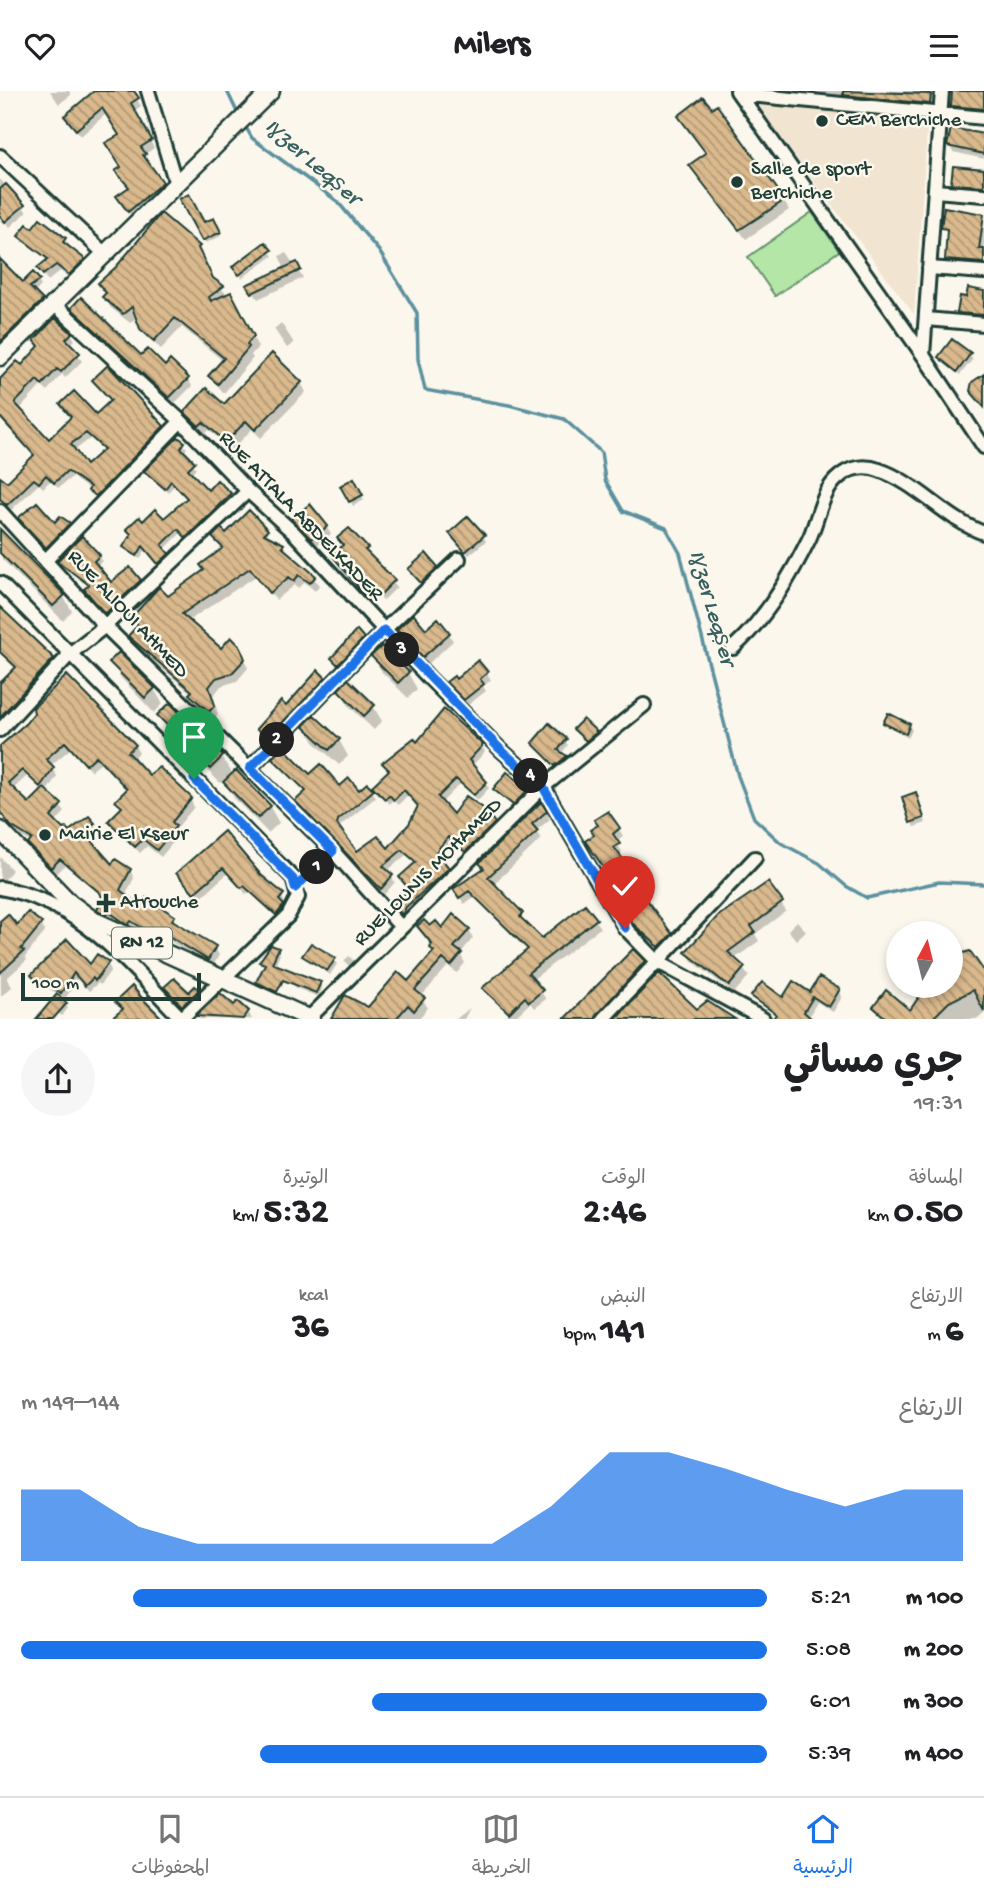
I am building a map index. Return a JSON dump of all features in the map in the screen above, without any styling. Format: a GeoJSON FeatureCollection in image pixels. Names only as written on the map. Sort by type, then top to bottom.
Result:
{"type":"FeatureCollection","features":[{"type":"Feature","properties":{"kind":"main road"},"geometry":{"type":"LineString","coordinates":[[0,357],[271,91]]}},
{"type":"Feature","properties":{"kind":"main road","name":"RN 12"},"geometry":{"type":"LineString","coordinates":[[0,829],[70,903],[93,920],[310,1019]]}},
{"type":"Feature","properties":{"kind":"street"},"geometry":{"type":"LineString","coordinates":[[148,91],[176,184]]}},
{"type":"Feature","properties":{"kind":"street"},"geometry":{"type":"LineString","coordinates":[[923,355],[942,91]]}},
{"type":"Feature","properties":{"kind":"street"},"geometry":{"type":"LineString","coordinates":[[738,93],[984,118]]}},
{"type":"Feature","properties":{"kind":"street"},"geometry":{"type":"LineString","coordinates":[[738,93],[923,355],[984,447]]}},
{"type":"Feature","properties":{"kind":"street"},"geometry":{"type":"LineString","coordinates":[[0,156],[105,254]]}},
{"type":"Feature","properties":{"kind":"street"},"geometry":{"type":"LineString","coordinates":[[935,191],[984,195]]}},
{"type":"Feature","properties":{"kind":"street"},"geometry":{"type":"LineString","coordinates":[[929,268],[984,272]]}},
{"type":"Feature","properties":{"kind":"street","name":"RUE ATTALA ABDELKADER"},"geometry":{"type":"LineString","coordinates":[[54,304],[181,421],[248,491],[295,534],[500,749],[543,787],[625,928],[658,961],[763,1019]]}},
{"type":"Feature","properties":{"kind":"street"},"geometry":{"type":"LineString","coordinates":[[926,319],[984,324]]}},
{"type":"Feature","properties":{"kind":"street"},"geometry":{"type":"LineString","coordinates":[[47,559],[181,421]]}},
{"type":"Feature","properties":{"kind":"street"},"geometry":{"type":"LineString","coordinates":[[733,648],[760,621],[807,543],[830,487],[847,471],[859,467],[883,471],[984,533]]}},
{"type":"Feature","properties":{"kind":"street"},"geometry":{"type":"LineString","coordinates":[[0,730],[71,653],[105,625],[248,491]]}},
{"type":"Feature","properties":{"kind":"street","name":"RUE ALIOUI AHMED"},"geometry":{"type":"LineString","coordinates":[[0,510],[105,625],[333,851],[401,927],[310,1019]]}},
{"type":"Feature","properties":{"kind":"street"},"geometry":{"type":"LineString","coordinates":[[250,768],[384,630],[459,559]]}},
{"type":"Feature","properties":{"kind":"street"},"geometry":{"type":"LineString","coordinates":[[0,583],[293,879],[298,897],[288,916],[182,1019],[97,932],[59,906],[3,892]]}},
{"type":"Feature","properties":{"kind":"street","name":"RUE LOUNIS MOHAMED"},"geometry":{"type":"LineString","coordinates":[[310,1019],[543,787],[645,705]]}},
{"type":"Feature","properties":{"kind":"street"},"geometry":{"type":"LineString","coordinates":[[603,1019],[755,858]]}},
{"type":"Feature","properties":{"kind":"path"},"geometry":{"type":"LineString","coordinates":[[295,888],[333,851]]}},
{"type":"Feature","properties":{"kind":"shaded area"},"geometry":{"type":"Polygon","coordinates":[[[754,102],[928,115],[914,314],[754,102]]]}},
{"type":"Feature","properties":{"kind":"green space"},"geometry":{"type":"Polygon","coordinates":[[[812,212],[839,251],[775,296],[748,257],[812,212]]]}},
{"type":"Feature","properties":{"kind":"building"},"geometry":{"type":"Polygon","coordinates":[[[94,91],[134,91],[139,98],[131,103],[152,140],[141,147],[146,154],[143,155],[163,182],[128,212],[116,196],[129,187],[115,171],[121,167],[105,143],[119,135],[102,108],[76,130],[64,116],[94,91]]]}},
{"type":"Feature","properties":{"kind":"building"},"geometry":{"type":"Polygon","coordinates":[[[843,91],[931,94],[930,104],[843,95],[843,91]]]}},
{"type":"Feature","properties":{"kind":"building"},"geometry":{"type":"Polygon","coordinates":[[[952,91],[984,91],[984,109],[951,106],[952,91]]]}},
{"type":"Feature","properties":{"kind":"building","name":"Salle de sport Berchiche"},"geometry":{"type":"Polygon","coordinates":[[[703,97],[712,108],[717,105],[785,200],[739,230],[689,165],[706,153],[678,116],[703,97]]]}},
{"type":"Feature","properties":{"kind":"building"},"geometry":{"type":"Polygon","coordinates":[[[951,128],[984,134],[984,154],[947,146],[951,128]]]}},
{"type":"Feature","properties":{"kind":"building"},"geometry":{"type":"Polygon","coordinates":[[[953,166],[984,169],[984,186],[951,184],[953,166]]]}},
{"type":"Feature","properties":{"kind":"building"},"geometry":{"type":"Polygon","coordinates":[[[6,184],[25,205],[5,222],[0,216],[0,189],[6,184]]]}},
{"type":"Feature","properties":{"kind":"building"},"geometry":{"type":"Polygon","coordinates":[[[189,194],[204,222],[214,218],[221,232],[202,241],[179,199],[189,194]]]}},
{"type":"Feature","properties":{"kind":"building"},"geometry":{"type":"Polygon","coordinates":[[[944,207],[984,214],[979,249],[984,249],[984,263],[945,260],[947,229],[941,228],[944,207]]]}},
{"type":"Feature","properties":{"kind":"building"},"geometry":{"type":"Polygon","coordinates":[[[161,213],[200,246],[198,248],[213,278],[224,286],[209,297],[211,301],[231,292],[254,336],[247,344],[249,347],[218,384],[208,376],[224,358],[175,318],[154,341],[140,329],[132,307],[123,314],[102,297],[106,293],[98,283],[116,267],[161,213]]]}},
{"type":"Feature","properties":{"kind":"building"},"geometry":{"type":"Polygon","coordinates":[[[40,218],[66,238],[63,242],[85,259],[69,275],[56,265],[43,275],[37,268],[48,259],[18,236],[27,224],[32,228],[40,218]]]}},
{"type":"Feature","properties":{"kind":"building"},"geometry":{"type":"Polygon","coordinates":[[[265,242],[272,250],[239,275],[232,267],[265,242]]]}},
{"type":"Feature","properties":{"kind":"building"},"geometry":{"type":"Polygon","coordinates":[[[0,259],[23,282],[33,272],[40,280],[30,287],[43,300],[0,342],[0,259]]]}},
{"type":"Feature","properties":{"kind":"building"},"geometry":{"type":"Polygon","coordinates":[[[297,262],[301,270],[252,293],[246,285],[297,262]]]}},
{"type":"Feature","properties":{"kind":"building"},"geometry":{"type":"Polygon","coordinates":[[[968,288],[984,291],[984,315],[957,313],[960,296],[966,297],[968,288]]]}},
{"type":"Feature","properties":{"kind":"building"},"geometry":{"type":"Polygon","coordinates":[[[81,297],[141,355],[148,349],[165,366],[170,360],[189,378],[169,398],[71,308],[81,297]]]}},
{"type":"Feature","properties":{"kind":"building"},"geometry":{"type":"Polygon","coordinates":[[[55,318],[72,333],[66,339],[80,353],[61,372],[57,369],[42,385],[37,380],[15,403],[49,439],[71,417],[60,404],[74,391],[96,414],[111,400],[92,380],[108,365],[164,426],[96,496],[88,491],[90,487],[67,471],[54,483],[46,475],[39,483],[34,479],[7,505],[0,499],[0,477],[7,482],[34,455],[0,417],[0,379],[17,361],[22,365],[39,346],[34,340],[55,318]],[[86,433],[71,444],[86,465],[104,449],[86,433]]]}},
{"type":"Feature","properties":{"kind":"building"},"geometry":{"type":"Polygon","coordinates":[[[952,339],[971,353],[957,372],[938,357],[952,339]]]}},
{"type":"Feature","properties":{"kind":"building"},"geometry":{"type":"Polygon","coordinates":[[[272,353],[302,382],[255,430],[246,421],[226,442],[203,422],[199,426],[184,412],[206,388],[224,404],[272,353]]]}},
{"type":"Feature","properties":{"kind":"building"},"geometry":{"type":"Polygon","coordinates":[[[984,374],[984,407],[970,391],[972,382],[984,374]]]}},
{"type":"Feature","properties":{"kind":"building"},"geometry":{"type":"Polygon","coordinates":[[[178,437],[185,442],[181,448],[195,462],[188,469],[208,490],[217,480],[231,493],[186,538],[178,529],[162,545],[169,554],[158,564],[143,546],[137,556],[123,547],[131,534],[126,529],[139,517],[143,521],[155,509],[164,518],[187,498],[171,481],[165,489],[144,471],[178,437]]]}},
{"type":"Feature","properties":{"kind":"building"},"geometry":{"type":"Polygon","coordinates":[[[354,478],[363,495],[349,502],[340,486],[354,478]]]}},
{"type":"Feature","properties":{"kind":"building"},"geometry":{"type":"Polygon","coordinates":[[[37,502],[55,522],[60,516],[70,523],[46,548],[18,518],[37,502]]]}},
{"type":"Feature","properties":{"kind":"building"},"geometry":{"type":"Polygon","coordinates":[[[310,504],[328,526],[311,539],[291,519],[310,504]]]}},
{"type":"Feature","properties":{"kind":"building"},"geometry":{"type":"Polygon","coordinates":[[[249,510],[268,530],[264,534],[284,544],[282,547],[316,576],[310,583],[299,575],[294,581],[289,577],[270,593],[250,568],[182,614],[221,648],[231,637],[240,646],[245,659],[232,673],[216,678],[209,687],[215,705],[209,712],[189,694],[192,691],[128,636],[138,625],[131,618],[159,587],[168,596],[204,570],[200,565],[223,548],[212,537],[221,528],[226,533],[249,510]]]}},
{"type":"Feature","properties":{"kind":"building"},"geometry":{"type":"Polygon","coordinates":[[[468,516],[485,535],[465,552],[449,533],[468,516]]]}},
{"type":"Feature","properties":{"kind":"building"},"geometry":{"type":"Polygon","coordinates":[[[349,528],[368,548],[365,550],[395,580],[379,596],[373,590],[366,597],[332,555],[343,545],[337,538],[349,528]]]}},
{"type":"Feature","properties":{"kind":"building"},"geometry":{"type":"Polygon","coordinates":[[[0,529],[65,595],[53,606],[0,553],[0,529]]]}},
{"type":"Feature","properties":{"kind":"building"},"geometry":{"type":"Polygon","coordinates":[[[82,536],[100,555],[94,561],[111,582],[130,567],[141,580],[105,614],[84,589],[89,585],[57,561],[82,536]]]}},
{"type":"Feature","properties":{"kind":"building"},"geometry":{"type":"Polygon","coordinates":[[[426,553],[438,567],[421,583],[408,569],[426,553]]]}},
{"type":"Feature","properties":{"kind":"building"},"geometry":{"type":"Polygon","coordinates":[[[0,607],[54,658],[0,717],[0,683],[16,667],[0,652],[0,607]]]}},
{"type":"Feature","properties":{"kind":"building"},"geometry":{"type":"Polygon","coordinates":[[[413,614],[426,629],[438,618],[450,633],[423,657],[397,629],[413,614]]]}},
{"type":"Feature","properties":{"kind":"building"},"geometry":{"type":"Polygon","coordinates":[[[357,630],[364,638],[338,665],[331,658],[357,630]]]}},
{"type":"Feature","properties":{"kind":"building"},"geometry":{"type":"Polygon","coordinates":[[[382,646],[409,672],[398,683],[371,656],[382,646]]]}},
{"type":"Feature","properties":{"kind":"building"},"geometry":{"type":"Polygon","coordinates":[[[119,652],[155,688],[145,698],[109,662],[119,652]]]}},
{"type":"Feature","properties":{"kind":"building"},"geometry":{"type":"Polygon","coordinates":[[[478,660],[488,672],[480,679],[484,684],[464,700],[446,682],[454,676],[456,679],[478,660]]]}},
{"type":"Feature","properties":{"kind":"building"},"geometry":{"type":"Polygon","coordinates":[[[318,670],[326,678],[266,739],[256,729],[281,701],[286,706],[318,670]]]}},
{"type":"Feature","properties":{"kind":"building"},"geometry":{"type":"Polygon","coordinates":[[[67,675],[136,745],[128,752],[149,775],[159,767],[192,798],[172,822],[176,826],[157,850],[143,839],[135,847],[108,821],[122,807],[115,801],[127,789],[96,756],[86,765],[65,742],[46,759],[54,767],[40,787],[22,770],[8,783],[29,803],[44,788],[62,804],[51,817],[63,829],[66,827],[69,831],[89,816],[95,823],[85,831],[97,847],[112,864],[115,859],[131,869],[120,890],[141,907],[146,898],[175,916],[172,920],[216,946],[208,960],[164,933],[160,939],[131,921],[128,925],[109,912],[107,915],[97,910],[102,897],[100,893],[60,859],[51,868],[28,844],[32,839],[11,826],[0,812],[0,746],[26,723],[34,713],[33,708],[67,675]]]}},
{"type":"Feature","properties":{"kind":"building"},"geometry":{"type":"Polygon","coordinates":[[[348,679],[375,705],[364,716],[338,690],[348,679]]]}},
{"type":"Feature","properties":{"kind":"building"},"geometry":{"type":"Polygon","coordinates":[[[170,703],[223,756],[210,769],[157,715],[170,703]]]}},
{"type":"Feature","properties":{"kind":"building"},"geometry":{"type":"Polygon","coordinates":[[[444,709],[483,745],[469,760],[487,782],[474,795],[456,779],[438,797],[453,814],[466,796],[483,808],[495,823],[465,852],[448,837],[436,852],[449,868],[406,907],[402,915],[393,905],[409,889],[399,877],[416,862],[402,850],[383,866],[393,875],[381,889],[295,801],[306,791],[272,758],[283,747],[310,774],[321,764],[340,786],[349,778],[359,790],[367,783],[374,790],[338,820],[337,824],[357,851],[378,836],[388,848],[409,824],[418,806],[404,790],[394,800],[389,795],[385,799],[372,786],[389,770],[382,763],[414,738],[417,742],[444,709]]]}},
{"type":"Feature","properties":{"kind":"building"},"geometry":{"type":"Polygon","coordinates":[[[888,713],[910,724],[906,734],[883,723],[888,713]]]}},
{"type":"Feature","properties":{"kind":"building"},"geometry":{"type":"Polygon","coordinates":[[[314,715],[340,739],[329,750],[303,726],[314,715]]]}},
{"type":"Feature","properties":{"kind":"building"},"geometry":{"type":"Polygon","coordinates":[[[583,719],[597,732],[586,741],[573,729],[583,719]]]}},
{"type":"Feature","properties":{"kind":"building"},"geometry":{"type":"Polygon","coordinates":[[[549,723],[567,739],[558,750],[567,756],[555,766],[532,743],[549,723]]]}},
{"type":"Feature","properties":{"kind":"building"},"geometry":{"type":"Polygon","coordinates":[[[236,770],[271,806],[258,818],[223,782],[236,770]]]}},
{"type":"Feature","properties":{"kind":"building"},"geometry":{"type":"Polygon","coordinates":[[[507,772],[529,789],[513,805],[493,789],[507,772]]]}},
{"type":"Feature","properties":{"kind":"building"},"geometry":{"type":"Polygon","coordinates":[[[916,792],[924,818],[910,823],[902,797],[916,792]]]}},
{"type":"Feature","properties":{"kind":"building"},"geometry":{"type":"Polygon","coordinates":[[[541,802],[547,811],[532,824],[538,831],[488,877],[523,913],[520,917],[542,938],[585,904],[597,919],[528,973],[543,990],[529,1002],[525,997],[509,1013],[482,988],[528,949],[469,891],[459,898],[453,889],[484,868],[479,863],[541,802]]]}},
{"type":"Feature","properties":{"kind":"building"},"geometry":{"type":"Polygon","coordinates":[[[608,811],[620,828],[613,834],[620,844],[614,847],[628,866],[611,878],[585,841],[594,835],[590,830],[598,825],[594,820],[608,811]]]}},
{"type":"Feature","properties":{"kind":"building"},"geometry":{"type":"Polygon","coordinates":[[[224,831],[261,875],[284,894],[279,900],[284,905],[276,915],[244,886],[241,888],[223,868],[194,893],[176,873],[224,831]]]}},
{"type":"Feature","properties":{"kind":"building"},"geometry":{"type":"Polygon","coordinates":[[[768,882],[783,902],[751,926],[755,932],[728,952],[745,967],[729,986],[685,952],[718,916],[768,882]]]}},
{"type":"Feature","properties":{"kind":"building"},"geometry":{"type":"Polygon","coordinates":[[[639,890],[672,934],[659,947],[632,923],[621,904],[639,890]]]}},
{"type":"Feature","properties":{"kind":"building"},"geometry":{"type":"Polygon","coordinates":[[[28,912],[42,923],[21,949],[24,951],[0,973],[0,921],[8,914],[17,925],[28,912]]]}},
{"type":"Feature","properties":{"kind":"building"},"geometry":{"type":"Polygon","coordinates":[[[453,914],[470,929],[454,947],[462,953],[451,966],[443,959],[415,990],[425,998],[414,1011],[408,1005],[396,1019],[331,1019],[345,995],[368,1007],[398,972],[408,981],[434,951],[430,948],[432,944],[417,926],[424,920],[430,926],[436,921],[442,928],[453,914]]]}},
{"type":"Feature","properties":{"kind":"building"},"geometry":{"type":"Polygon","coordinates":[[[67,939],[90,964],[97,954],[109,962],[95,981],[93,978],[85,986],[74,973],[61,993],[41,980],[38,983],[31,975],[67,939]]]}},
{"type":"Feature","properties":{"kind":"building"},"geometry":{"type":"Polygon","coordinates":[[[311,943],[336,958],[327,971],[302,956],[311,943]]]}},
{"type":"Feature","properties":{"kind":"building"},"geometry":{"type":"Polygon","coordinates":[[[271,945],[279,948],[272,963],[321,982],[316,993],[283,980],[277,992],[256,982],[265,964],[259,962],[271,945]]]}},
{"type":"Feature","properties":{"kind":"building"},"geometry":{"type":"Polygon","coordinates":[[[633,949],[645,961],[594,1019],[564,1019],[633,949]]]}},
{"type":"Feature","properties":{"kind":"building"},"geometry":{"type":"Polygon","coordinates":[[[970,951],[984,971],[984,1011],[973,990],[963,995],[963,953],[970,951]]]}},
{"type":"Feature","properties":{"kind":"building"},"geometry":{"type":"Polygon","coordinates":[[[659,973],[697,1009],[707,1001],[735,1019],[615,1019],[659,973]]]}},
{"type":"Feature","properties":{"kind":"building"},"geometry":{"type":"Polygon","coordinates":[[[819,977],[840,989],[829,1007],[813,997],[804,1012],[812,1019],[773,1019],[776,1014],[751,996],[762,982],[783,997],[793,981],[810,992],[819,977]]]}},
{"type":"Feature","properties":{"kind":"building"},"geometry":{"type":"Polygon","coordinates":[[[174,978],[189,992],[195,986],[199,990],[182,1006],[164,987],[174,978]]]}},
{"type":"Feature","properties":{"kind":"building"},"geometry":{"type":"Polygon","coordinates":[[[132,986],[163,1019],[111,1019],[123,1009],[115,1002],[132,986]]]}},
{"type":"Feature","properties":{"kind":"building"},"geometry":{"type":"Polygon","coordinates":[[[886,990],[886,998],[896,998],[910,1010],[918,998],[957,998],[932,1019],[887,1019],[873,1007],[886,990]]]}},
{"type":"Feature","properties":{"kind":"building"},"geometry":{"type":"Polygon","coordinates":[[[220,993],[234,1005],[238,1001],[249,1011],[243,1019],[196,1016],[220,993]]]}},
{"type":"Feature","properties":{"kind":"building"},"geometry":{"type":"Polygon","coordinates":[[[57,994],[67,1003],[53,1019],[36,1019],[57,994]]]}},
{"type":"Feature","properties":{"kind":"waterway","name":"Iɣzer Leqṣer"},"geometry":{"type":"LineString","coordinates":[[227,91],[238,114]]}},
{"type":"Feature","properties":{"kind":"waterway","name":"Iɣzer Leqṣer"},"geometry":{"type":"LineString","coordinates":[[244,124],[252,138],[337,201],[379,251],[417,313],[418,359],[425,390],[509,405],[564,419],[601,452],[605,480],[623,511],[666,528],[680,553],[738,776],[754,818],[781,843],[819,863],[846,886],[867,898],[939,882],[984,884]]}},
{"type":"Feature","properties":{"kind":"place","name":"CEM Berchiche"},"geometry":{"type":"Point","coordinates":[822,121]}},
{"type":"Feature","properties":{"kind":"place","name":"Salle de sport Berchiche"},"geometry":{"type":"Point","coordinates":[737,182]}},
{"type":"Feature","properties":{"kind":"place","name":"Mairie El Kseur"},"geometry":{"type":"Point","coordinates":[45,835]}},
{"type":"Feature","properties":{"kind":"place","name":"Atrouche"},"geometry":{"type":"Point","coordinates":[106,903]}},
{"type":"Feature","properties":{"kind":"route"},"geometry":{"type":"LineString","coordinates":[[194,779],[293,879],[295,888],[333,851],[250,768],[384,630],[500,749],[543,787],[625,928]]}}]}
